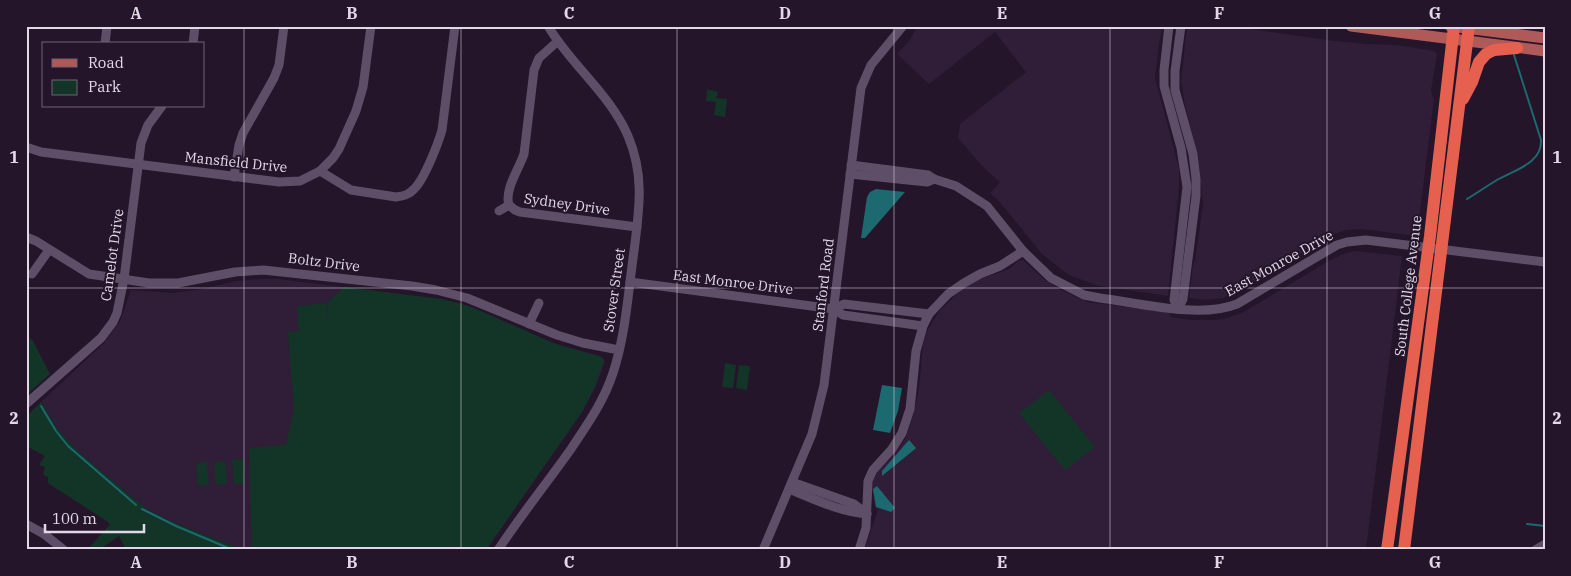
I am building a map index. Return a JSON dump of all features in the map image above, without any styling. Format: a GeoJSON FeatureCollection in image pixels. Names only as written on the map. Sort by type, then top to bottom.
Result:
{"type":"FeatureCollection","features":[{"type":"Feature","properties":{"kind":"highway","name":"South College Avenue"},"geometry":{"type":"LineString","coordinates":[[1387,550],[1428,248],[1454,31]]}},
{"type":"Feature","properties":{"kind":"highway","name":"South College Avenue"},"geometry":{"type":"LineString","coordinates":[[1404,550],[1468,32]]}},
{"type":"Feature","properties":{"kind":"highway"},"geometry":{"type":"LineString","coordinates":[[1460,105],[1472,82],[1479,62],[1486,54],[1494,50],[1517,48]]}},
{"type":"Feature","properties":{"kind":"main road"},"geometry":{"type":"LineString","coordinates":[[1351,26],[1545,38]]}},
{"type":"Feature","properties":{"kind":"main road"},"geometry":{"type":"LineString","coordinates":[[1450,26],[1454,31]]}},
{"type":"Feature","properties":{"kind":"main road"},"geometry":{"type":"LineString","coordinates":[[1468,32],[1517,48],[1544,51]]}},
{"type":"Feature","properties":{"kind":"street"},"geometry":{"type":"LineString","coordinates":[[105,42],[108,26]]}},
{"type":"Feature","properties":{"kind":"street"},"geometry":{"type":"LineString","coordinates":[[193,42],[195,26]]}},
{"type":"Feature","properties":{"kind":"street"},"geometry":{"type":"LineString","coordinates":[[234,177],[239,145],[243,133],[274,78],[281,53],[284,26]]}},
{"type":"Feature","properties":{"kind":"street"},"geometry":{"type":"LineString","coordinates":[[371,26],[363,87],[358,105],[333,158],[320,171],[348,189],[362,193],[396,197],[403,196],[418,185],[439,140],[442,130],[455,26]]}},
{"type":"Feature","properties":{"kind":"street","name":"Stover Street"},"geometry":{"type":"LineString","coordinates":[[498,550],[592,417],[609,384],[619,350],[630,282],[640,199],[640,176],[628,136],[605,98],[548,26]]}},
{"type":"Feature","properties":{"kind":"street","name":"Stanford Road"},"geometry":{"type":"LineString","coordinates":[[763,550],[812,434],[822,394],[859,98],[871,65],[903,26]]}},
{"type":"Feature","properties":{"kind":"street"},"geometry":{"type":"LineString","coordinates":[[1169,26],[1164,86],[1181,148],[1187,186],[1174,300],[1178,309]]}},
{"type":"Feature","properties":{"kind":"street"},"geometry":{"type":"LineString","coordinates":[[1178,309],[1183,299],[1196,189],[1193,154],[1175,90],[1175,71],[1181,26]]}},
{"type":"Feature","properties":{"kind":"street"},"geometry":{"type":"LineString","coordinates":[[509,205],[508,192],[524,154],[534,70],[539,58],[558,41]]}},
{"type":"Feature","properties":{"kind":"street","name":"Camelot Drive"},"geometry":{"type":"LineString","coordinates":[[26,404],[107,331],[117,313],[124,279],[138,165],[144,134],[161,108]]}},
{"type":"Feature","properties":{"kind":"street","name":"Mansfield Drive"},"geometry":{"type":"LineString","coordinates":[[26,147],[41,152],[138,165],[290,182],[310,177],[320,171]]}},
{"type":"Feature","properties":{"kind":"street","name":"East Monroe Drive"},"geometry":{"type":"LineString","coordinates":[[850,170],[928,175],[934,179],[956,186],[979,200],[996,216],[1022,251],[1051,278],[1084,295],[1178,309],[1201,311],[1228,308],[1337,245],[1347,242],[1366,240],[1545,262]]}},
{"type":"Feature","properties":{"kind":"street","name":"Sydney Drive"},"geometry":{"type":"LineString","coordinates":[[499,211],[509,205],[520,212],[637,227]]}},
{"type":"Feature","properties":{"kind":"street","name":"Boltz Drive"},"geometry":{"type":"LineString","coordinates":[[26,237],[89,274],[149,283],[178,283],[235,272],[275,270],[436,290],[482,303],[529,324],[583,343],[619,350]]}},
{"type":"Feature","properties":{"kind":"street"},"geometry":{"type":"LineString","coordinates":[[32,274],[49,250]]}},
{"type":"Feature","properties":{"kind":"street"},"geometry":{"type":"LineString","coordinates":[[859,550],[866,528],[866,488],[871,473],[899,440],[907,419],[913,393],[916,351],[923,326],[929,314],[948,294],[964,283],[1000,266],[1022,251]]}},
{"type":"Feature","properties":{"kind":"street","name":"East Monroe Drive"},"geometry":{"type":"LineString","coordinates":[[630,282],[834,308],[844,304],[929,314]]}},
{"type":"Feature","properties":{"kind":"street"},"geometry":{"type":"LineString","coordinates":[[529,324],[539,303]]}},
{"type":"Feature","properties":{"kind":"street","name":"East Monroe Drive"},"geometry":{"type":"LineString","coordinates":[[834,308],[843,315],[923,326]]}},
{"type":"Feature","properties":{"kind":"street"},"geometry":{"type":"LineString","coordinates":[[791,485],[855,504],[867,514]]}},
{"type":"Feature","properties":{"kind":"street"},"geometry":{"type":"LineString","coordinates":[[26,524],[44,534],[64,550]]}},
{"type":"Feature","properties":{"kind":"street"},"geometry":{"type":"LineString","coordinates":[[1535,550],[1545,544]]}},
{"type":"Feature","properties":{"kind":"shaded area"},"geometry":{"type":"Polygon","coordinates":[[[918,26],[1163,26],[1155,78],[1179,168],[1179,187],[1168,296],[1095,285],[1067,274],[1042,254],[998,200],[990,193],[1000,182],[983,167],[958,138],[960,124],[1026,72],[995,32],[929,84],[897,54],[909,41],[918,26]]]}},
{"type":"Feature","properties":{"kind":"shaded area"},"geometry":{"type":"Polygon","coordinates":[[[1187,26],[1231,26],[1327,40],[1398,45],[1434,51],[1437,54],[1431,91],[1434,99],[1417,236],[1362,229],[1346,230],[1334,234],[1236,293],[1223,298],[1206,300],[1189,298],[1203,204],[1198,155],[1185,106],[1181,81],[1187,26]]]}},
{"type":"Feature","properties":{"kind":"shaded area"},"geometry":{"type":"Polygon","coordinates":[[[876,189],[905,192],[865,238],[861,238],[867,197],[870,192],[876,189]]]}},
{"type":"Feature","properties":{"kind":"shaded area"},"geometry":{"type":"Polygon","coordinates":[[[1354,251],[1402,256],[1366,550],[864,550],[878,510],[875,507],[873,481],[878,471],[897,451],[905,439],[913,416],[919,388],[923,343],[926,333],[939,311],[962,289],[978,280],[1009,269],[1018,261],[1023,260],[1045,280],[1063,291],[1088,302],[1170,313],[1171,317],[1191,320],[1224,319],[1242,313],[1327,262],[1354,251]]]}},
{"type":"Feature","properties":{"kind":"shaded area"},"geometry":{"type":"Polygon","coordinates":[[[279,279],[441,299],[458,303],[474,308],[553,343],[602,357],[605,362],[595,388],[582,412],[486,550],[244,550],[175,523],[148,510],[81,454],[60,432],[41,402],[104,343],[120,321],[131,290],[173,293],[203,289],[236,281],[279,279]]]}},
{"type":"Feature","properties":{"kind":"shaded area"},"geometry":{"type":"Polygon","coordinates":[[[882,385],[902,388],[898,411],[890,433],[873,430],[882,385]]]}},
{"type":"Feature","properties":{"kind":"shaded area"},"geometry":{"type":"Polygon","coordinates":[[[909,440],[916,448],[882,476],[882,471],[909,440]]]}},
{"type":"Feature","properties":{"kind":"shaded area"},"geometry":{"type":"Polygon","coordinates":[[[877,486],[895,508],[891,512],[876,507],[873,489],[877,486]]]}},
{"type":"Feature","properties":{"kind":"green space"},"geometry":{"type":"Polygon","coordinates":[[[707,89],[718,92],[716,98],[727,99],[725,117],[714,115],[716,102],[706,101],[707,89]]]}},
{"type":"Feature","properties":{"kind":"green space"},"geometry":{"type":"Polygon","coordinates":[[[344,287],[441,299],[458,303],[474,308],[553,343],[602,357],[604,360],[595,387],[582,412],[486,550],[252,550],[249,448],[286,445],[294,410],[288,332],[299,331],[297,306],[326,303],[328,328],[327,303],[344,287]]]}},
{"type":"Feature","properties":{"kind":"green space"},"geometry":{"type":"Polygon","coordinates":[[[26,335],[33,341],[50,374],[26,395],[26,335]]]}},
{"type":"Feature","properties":{"kind":"green space"},"geometry":{"type":"Polygon","coordinates":[[[725,363],[736,365],[733,388],[722,387],[725,363]]]}},
{"type":"Feature","properties":{"kind":"green space"},"geometry":{"type":"Polygon","coordinates":[[[739,365],[750,366],[747,390],[736,388],[739,365]]]}},
{"type":"Feature","properties":{"kind":"green space"},"geometry":{"type":"Polygon","coordinates":[[[1049,390],[1095,447],[1065,470],[1019,413],[1049,390]]]}},
{"type":"Feature","properties":{"kind":"green space"},"geometry":{"type":"Polygon","coordinates":[[[41,402],[60,432],[81,454],[148,510],[175,523],[244,550],[126,550],[119,536],[99,550],[86,550],[110,525],[48,483],[48,477],[43,475],[45,467],[39,465],[45,456],[26,446],[26,417],[41,402]]]}},
{"type":"Feature","properties":{"kind":"green space"},"geometry":{"type":"Polygon","coordinates":[[[243,459],[245,483],[234,484],[232,460],[243,459]]]}},
{"type":"Feature","properties":{"kind":"green space"},"geometry":{"type":"Polygon","coordinates":[[[225,461],[227,484],[216,485],[214,462],[225,461]]]}},
{"type":"Feature","properties":{"kind":"green space"},"geometry":{"type":"Polygon","coordinates":[[[207,462],[209,485],[198,486],[196,463],[207,462]]]}},
{"type":"Feature","properties":{"kind":"waterway"},"geometry":{"type":"LineString","coordinates":[[1467,199],[1532,161],[1540,148],[1541,140],[1514,55]]}},
{"type":"Feature","properties":{"kind":"waterway"},"geometry":{"type":"LineString","coordinates":[[41,406],[56,431],[68,446],[136,505]]}},
{"type":"Feature","properties":{"kind":"waterway"},"geometry":{"type":"LineString","coordinates":[[142,509],[176,526],[233,550]]}},
{"type":"Feature","properties":{"kind":"waterway"},"geometry":{"type":"LineString","coordinates":[[1527,524],[1545,526]]}}]}
